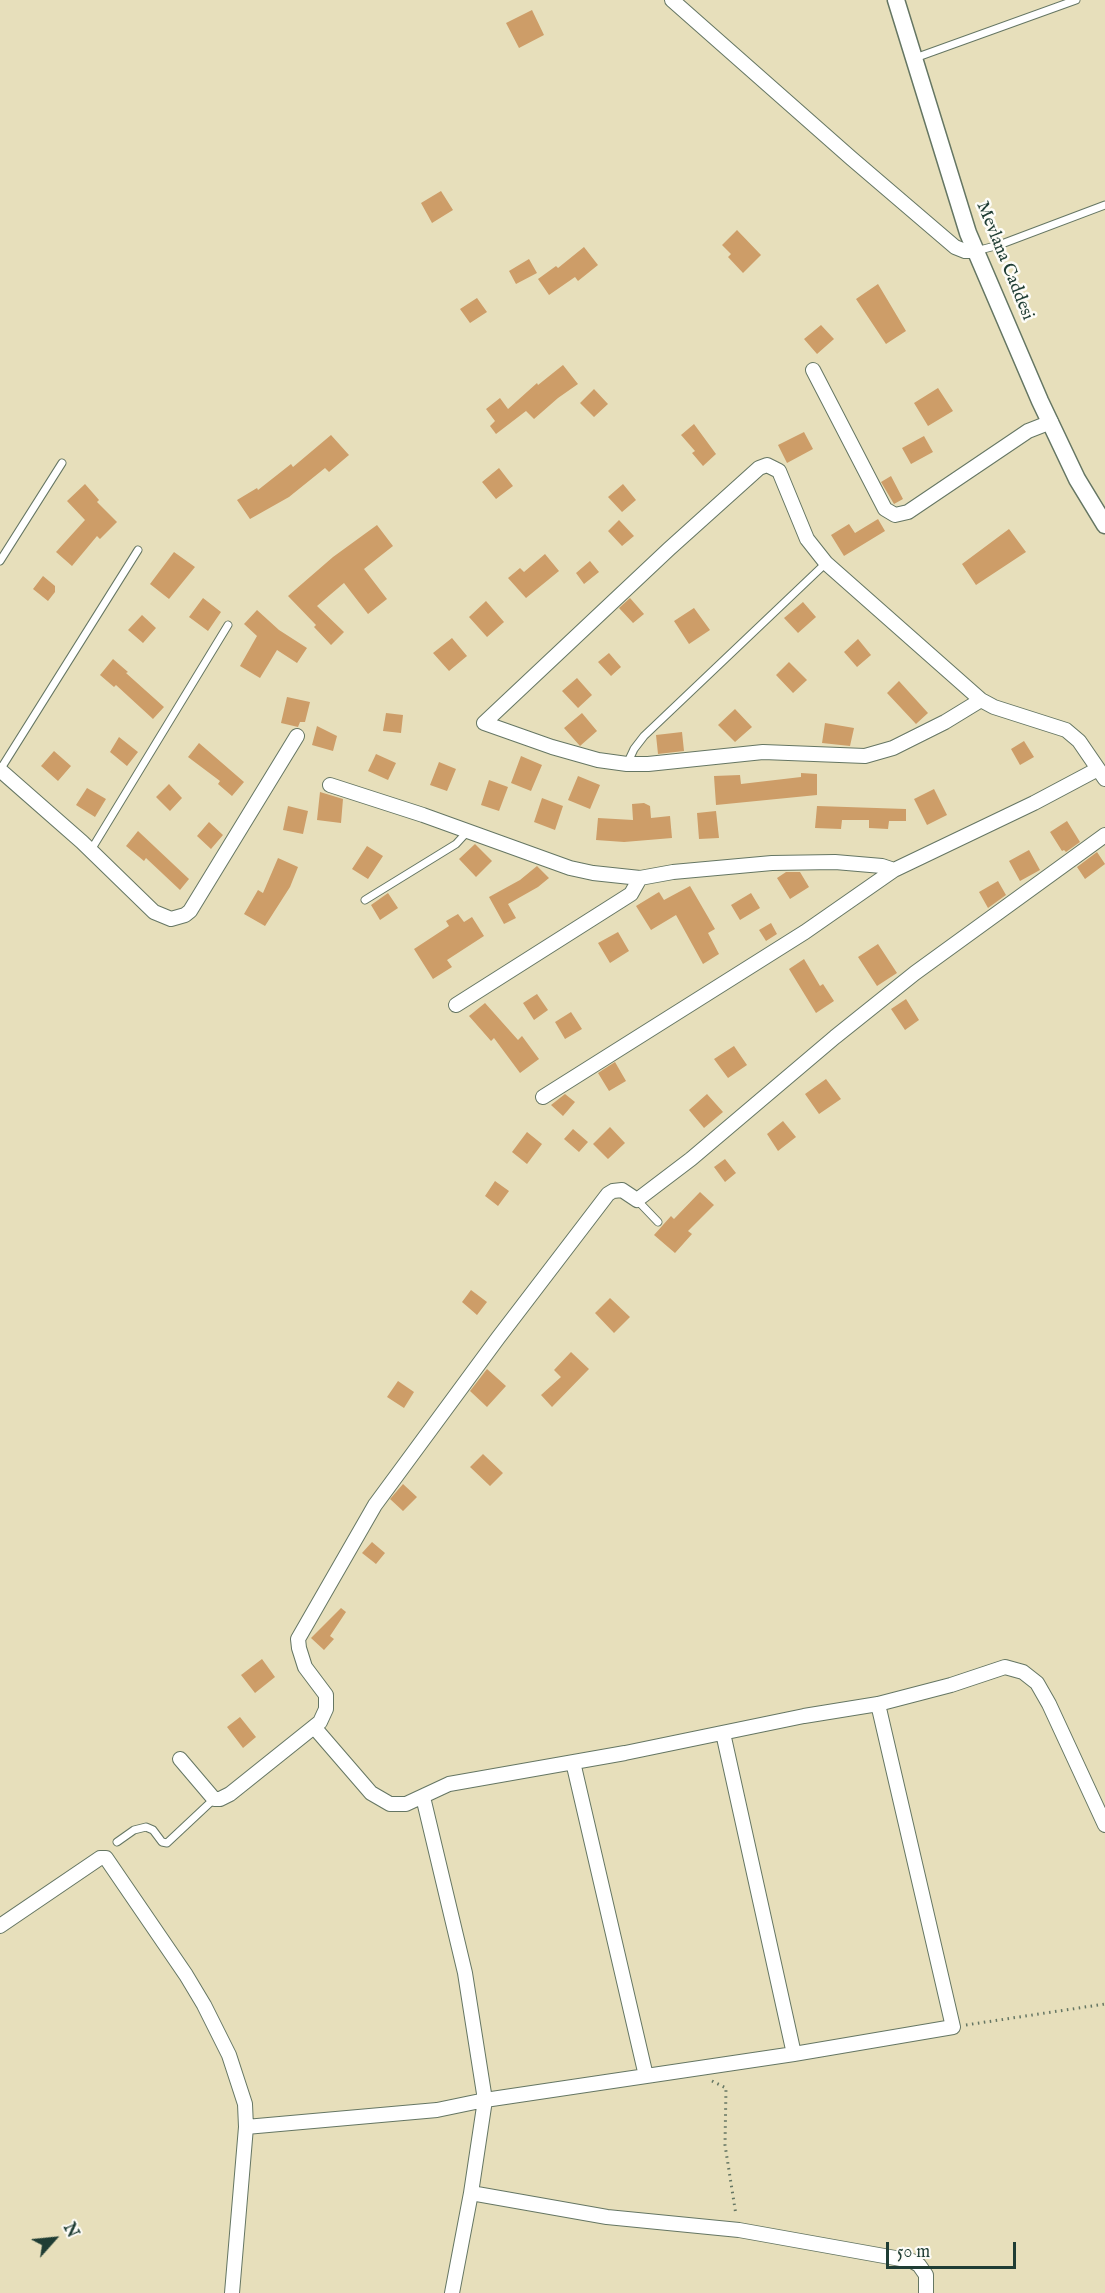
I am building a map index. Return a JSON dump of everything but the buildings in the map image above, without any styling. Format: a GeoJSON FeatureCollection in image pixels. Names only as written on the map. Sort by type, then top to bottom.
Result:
{"type":"FeatureCollection","features":[{"type":"Feature","properties":{"kind":"street"},"geometry":{"type":"LineString","coordinates":[[672,0],[955,247],[965,251],[976,251]]}},
{"type":"Feature","properties":{"kind":"street","name":"Mevlana Caddesi"},"geometry":{"type":"LineString","coordinates":[[896,0],[968,233],[1077,479],[1105,525]]}},
{"type":"Feature","properties":{"kind":"street"},"geometry":{"type":"LineString","coordinates":[[813,370],[885,509],[895,515],[908,512],[1028,431],[1051,422]]}},
{"type":"Feature","properties":{"kind":"street"},"geometry":{"type":"LineString","coordinates":[[543,1096],[805,932],[894,870],[1034,803],[1102,774],[1078,741],[1066,730],[994,707],[981,700],[826,563],[807,538],[779,471],[772,466],[763,466],[669,549],[484,723],[552,747],[598,760],[627,764],[648,764],[763,752],[865,756],[893,748],[945,722],[981,700]]}},
{"type":"Feature","properties":{"kind":"street"},"geometry":{"type":"LineString","coordinates":[[0,770],[91,850],[154,912],[171,919],[190,911],[297,736]]}},
{"type":"Feature","properties":{"kind":"street"},"geometry":{"type":"LineString","coordinates":[[330,785],[412,811],[570,868],[605,875],[640,878],[673,872],[772,863],[835,862],[882,866],[894,870]]}},
{"type":"Feature","properties":{"kind":"street"},"geometry":{"type":"LineString","coordinates":[[180,1759],[214,1798],[220,1798],[230,1794],[314,1728],[324,1716],[326,1695],[305,1667],[298,1639],[375,1505],[608,1194],[622,1190],[637,1200],[691,1159],[835,1037],[915,973],[1105,835]]}},
{"type":"Feature","properties":{"kind":"street"},"geometry":{"type":"LineString","coordinates":[[456,1005],[631,894],[640,878]]}},
{"type":"Feature","properties":{"kind":"street"},"geometry":{"type":"LineString","coordinates":[[314,1728],[377,1797],[390,1804],[406,1804],[449,1784],[804,1716],[879,1704],[951,1685],[1005,1667],[1023,1672],[1037,1683],[1105,1825]]}},
{"type":"Feature","properties":{"kind":"street"},"geometry":{"type":"LineString","coordinates":[[246,2127],[437,2110],[485,2100],[794,2054],[952,2027],[879,1704]]}},
{"type":"Feature","properties":{"kind":"street"},"geometry":{"type":"LineString","coordinates":[[723,1733],[794,2054]]}},
{"type":"Feature","properties":{"kind":"street"},"geometry":{"type":"LineString","coordinates":[[573,1762],[646,2076]]}},
{"type":"Feature","properties":{"kind":"street"},"geometry":{"type":"LineString","coordinates":[[423,1797],[465,1973],[485,2100],[471,2193],[452,2293]]}},
{"type":"Feature","properties":{"kind":"street"},"geometry":{"type":"LineString","coordinates":[[0,1926],[99,1858],[109,1859],[186,1975],[220,2036],[242,2089],[245,2104],[246,2127],[232,2293]]}},
{"type":"Feature","properties":{"kind":"street"},"geometry":{"type":"LineString","coordinates":[[471,2193],[607,2217],[739,2230],[912,2261],[919,2265],[926,2275],[926,2293]]}},
{"type":"Feature","properties":{"kind":"lane"},"geometry":{"type":"LineString","coordinates":[[915,58],[1076,0]]}},
{"type":"Feature","properties":{"kind":"lane"},"geometry":{"type":"LineString","coordinates":[[976,251],[999,245],[1105,205]]}},
{"type":"Feature","properties":{"kind":"lane"},"geometry":{"type":"LineString","coordinates":[[0,561],[62,463]]}},
{"type":"Feature","properties":{"kind":"lane"},"geometry":{"type":"LineString","coordinates":[[0,770],[138,550]]}},
{"type":"Feature","properties":{"kind":"lane"},"geometry":{"type":"LineString","coordinates":[[627,764],[634,749],[644,736],[826,563]]}},
{"type":"Feature","properties":{"kind":"lane"},"geometry":{"type":"LineString","coordinates":[[91,850],[228,625]]}},
{"type":"Feature","properties":{"kind":"lane"},"geometry":{"type":"LineString","coordinates":[[365,900],[456,844],[467,832]]}},
{"type":"Feature","properties":{"kind":"lane"},"geometry":{"type":"LineString","coordinates":[[637,1200],[658,1222]]}},
{"type":"Feature","properties":{"kind":"lane"},"geometry":{"type":"LineString","coordinates":[[117,1842],[134,1830],[146,1827],[153,1830],[162,1842],[167,1843],[214,1798]]}},
{"type":"Feature","properties":{"kind":"path"},"geometry":{"type":"LineString","coordinates":[[952,2027],[1105,2004]]}},
{"type":"Feature","properties":{"kind":"path"},"geometry":{"type":"LineString","coordinates":[[726,2088],[725,2145],[732,2199],[739,2230]]}}]}
